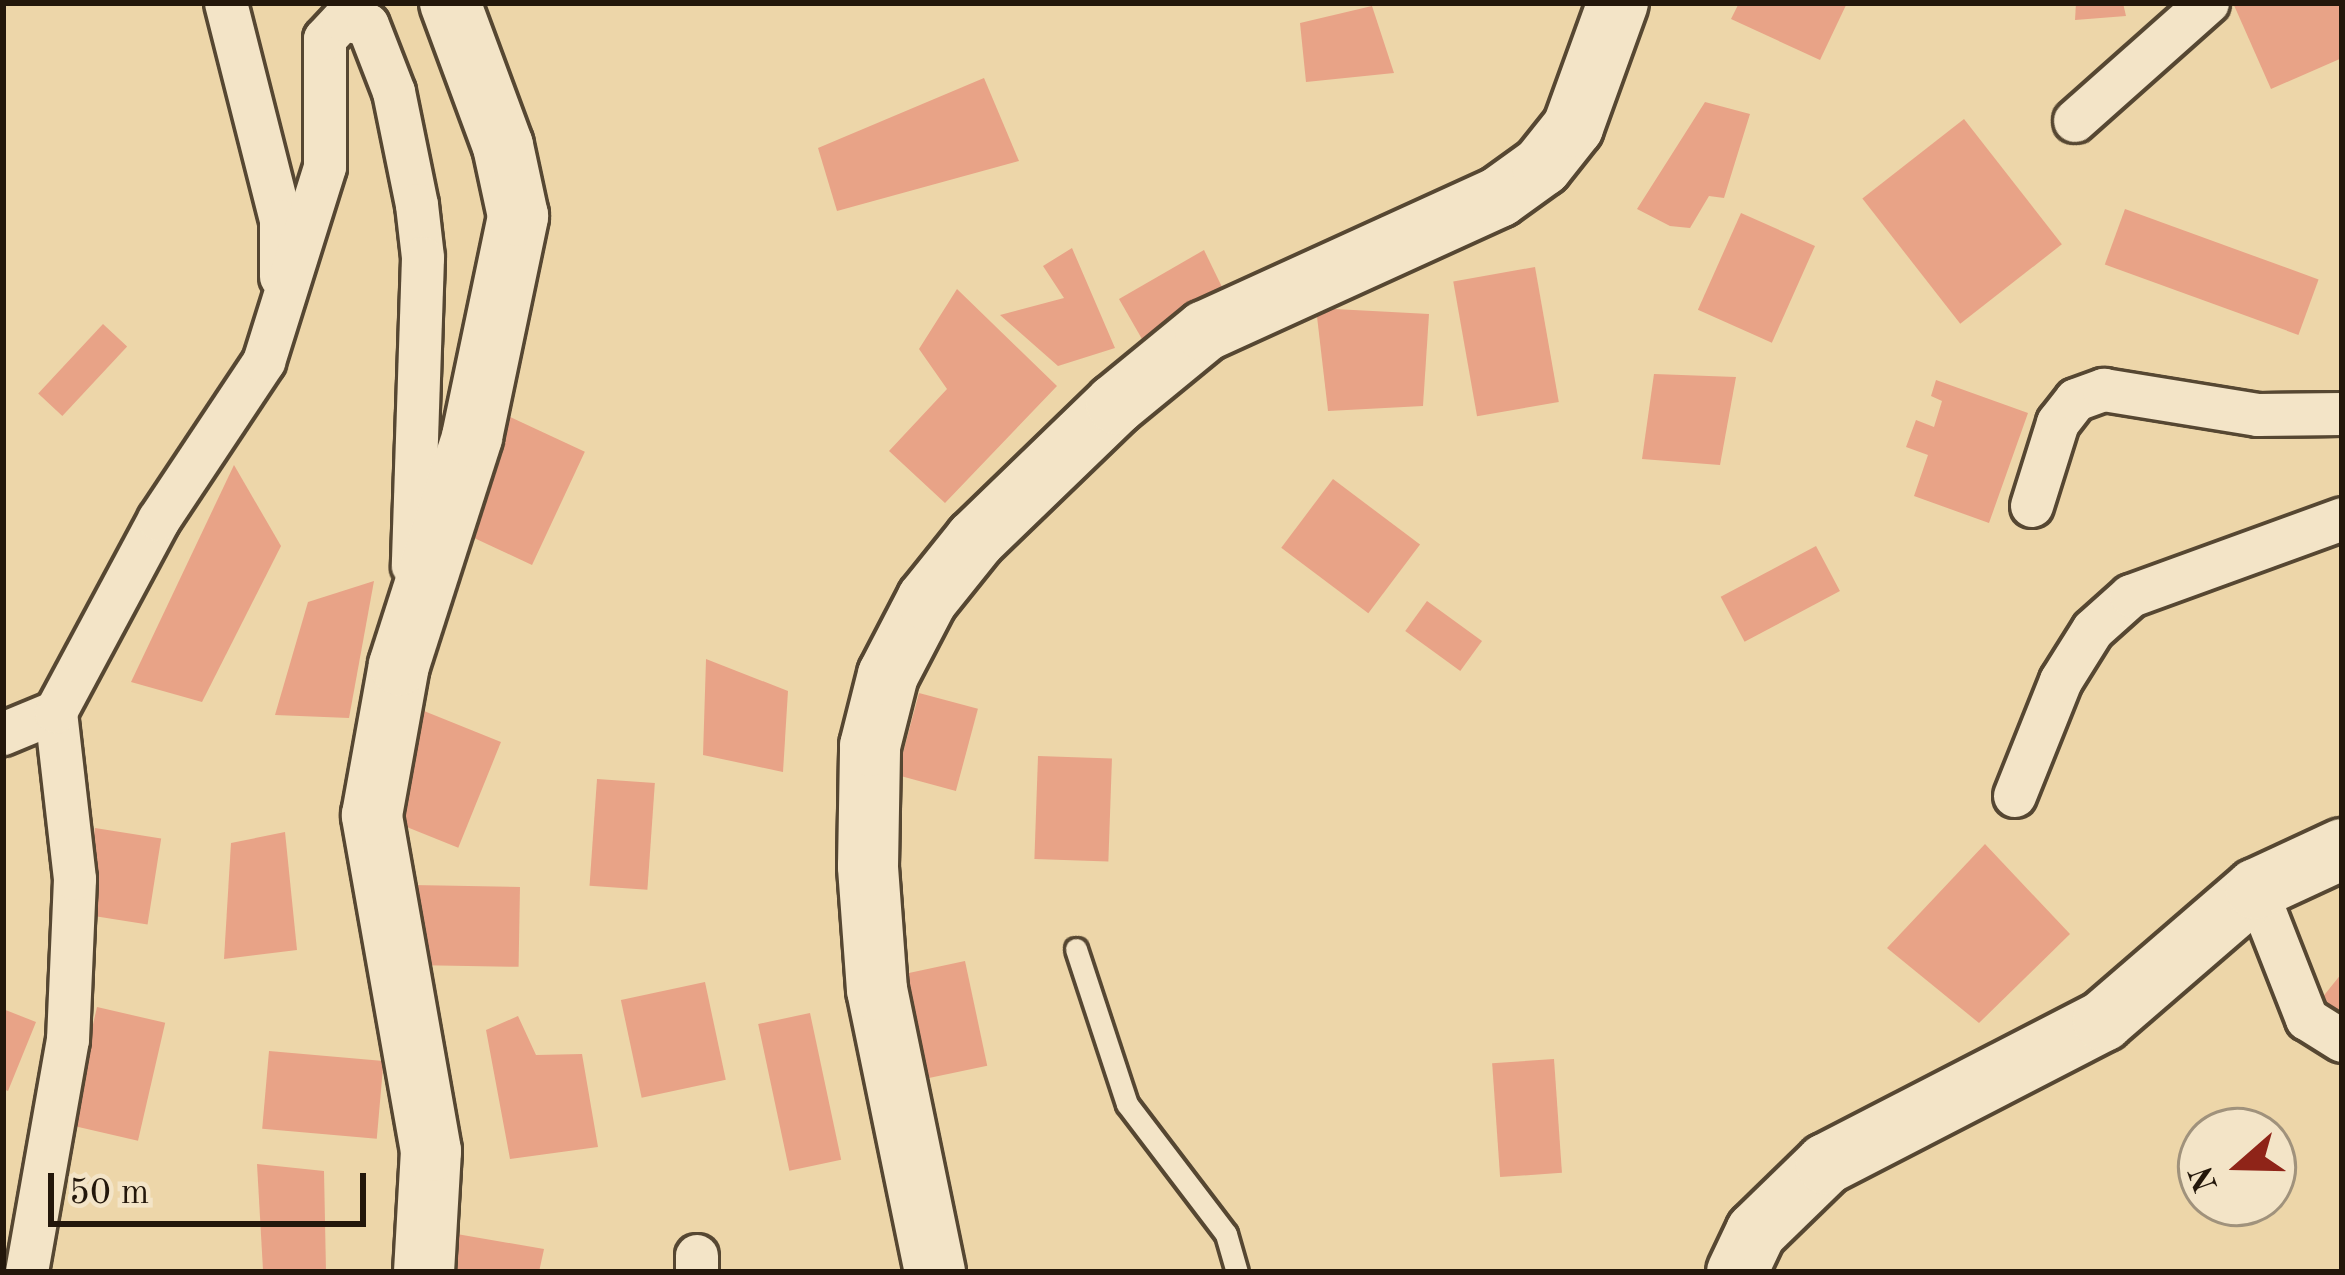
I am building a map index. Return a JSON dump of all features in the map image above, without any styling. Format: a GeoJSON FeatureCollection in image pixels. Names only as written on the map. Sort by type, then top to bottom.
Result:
{"type":"FeatureCollection","features":[{"type":"Feature","properties":{"kind":"street"},"geometry":{"type":"LineString","coordinates":[[226,3],[281,221],[281,293]]}},
{"type":"Feature","properties":{"kind":"street"},"geometry":{"type":"LineString","coordinates":[[399,665],[472,437],[517,247],[515,186],[450,3]]}},
{"type":"Feature","properties":{"kind":"street"},"geometry":{"type":"LineString","coordinates":[[935,1272],[877,991],[868,866],[870,746],[888,675],[927,600],[975,541],[1084,434],[1205,331],[1499,197],[1542,166],[1573,127],[1618,3]]}},
{"type":"Feature","properties":{"kind":"street"},"geometry":{"type":"LineString","coordinates":[[2075,121],[2208,3]]}},
{"type":"Feature","properties":{"kind":"street"},"geometry":{"type":"LineString","coordinates":[[27,1272],[68,1040],[75,879],[56,712],[160,520],[264,362],[281,293],[325,166],[325,39],[343,20],[368,25],[394,92],[423,258],[416,544],[372,815],[431,1151],[424,1272]]}},
{"type":"Feature","properties":{"kind":"street"},"geometry":{"type":"LineString","coordinates":[[2032,506],[2058,423],[2076,400],[2104,390],[2258,415],[2342,413]]}},
{"type":"Feature","properties":{"kind":"street"},"geometry":{"type":"LineString","coordinates":[[2015,796],[2062,681],[2093,630],[2131,596],[2342,519]]}},
{"type":"Feature","properties":{"kind":"street"},"geometry":{"type":"LineString","coordinates":[[3,734],[56,712]]}},
{"type":"Feature","properties":{"kind":"street"},"geometry":{"type":"LineString","coordinates":[[1737,1272],[1756,1232],[1826,1163],[2103,1021],[2256,890],[2342,849]]}},
{"type":"Feature","properties":{"kind":"street"},"geometry":{"type":"LineString","coordinates":[[2256,890],[2307,1018],[2342,1041]]}},
{"type":"Feature","properties":{"kind":"lane"},"geometry":{"type":"LineString","coordinates":[[1076,949],[1126,1104],[1226,1234],[1238,1272]]}},
{"type":"Feature","properties":{"kind":"building"},"geometry":{"type":"Polygon","coordinates":[[[1739,3],[1847,3],[1820,60],[1731,19],[1739,3]]]}},
{"type":"Feature","properties":{"kind":"building"},"geometry":{"type":"Polygon","coordinates":[[[2076,3],[2123,3],[2126,16],[2075,20],[2076,3]]]}},
{"type":"Feature","properties":{"kind":"building"},"geometry":{"type":"Polygon","coordinates":[[[2233,3],[2342,3],[2342,58],[2271,89],[2233,3]]]}},
{"type":"Feature","properties":{"kind":"building"},"geometry":{"type":"Polygon","coordinates":[[[1372,6],[1394,73],[1306,82],[1300,23],[1372,6]]]}},
{"type":"Feature","properties":{"kind":"building"},"geometry":{"type":"Polygon","coordinates":[[[984,78],[1019,161],[837,211],[818,148],[984,78]]]}},
{"type":"Feature","properties":{"kind":"building"},"geometry":{"type":"Polygon","coordinates":[[[1705,102],[1750,114],[1724,198],[1709,196],[1690,228],[1670,226],[1637,209],[1705,102]]]}},
{"type":"Feature","properties":{"kind":"building"},"geometry":{"type":"Polygon","coordinates":[[[1964,119],[2062,244],[1960,324],[1862,198],[1964,119]]]}},
{"type":"Feature","properties":{"kind":"building"},"geometry":{"type":"Polygon","coordinates":[[[2125,209],[2319,279],[2298,335],[2105,264],[2125,209]]]}},
{"type":"Feature","properties":{"kind":"building"},"geometry":{"type":"Polygon","coordinates":[[[1741,213],[1815,246],[1772,343],[1698,310],[1741,213]]]}},
{"type":"Feature","properties":{"kind":"building"},"geometry":{"type":"Polygon","coordinates":[[[1072,248],[1115,348],[1058,366],[1000,315],[1064,298],[1043,266],[1072,248]]]}},
{"type":"Feature","properties":{"kind":"building"},"geometry":{"type":"Polygon","coordinates":[[[1204,250],[1222,287],[1146,346],[1119,299],[1204,250]]]}},
{"type":"Feature","properties":{"kind":"building"},"geometry":{"type":"Polygon","coordinates":[[[1535,267],[1559,402],[1477,416],[1453,281],[1535,267]]]}},
{"type":"Feature","properties":{"kind":"building"},"geometry":{"type":"Polygon","coordinates":[[[957,289],[1057,386],[945,503],[889,451],[947,389],[919,349],[957,289]]]}},
{"type":"Feature","properties":{"kind":"building"},"geometry":{"type":"Polygon","coordinates":[[[1316,308],[1429,314],[1423,406],[1328,411],[1316,308]]]}},
{"type":"Feature","properties":{"kind":"building"},"geometry":{"type":"Polygon","coordinates":[[[103,324],[127,347],[62,416],[38,393],[103,324]]]}},
{"type":"Feature","properties":{"kind":"building"},"geometry":{"type":"Polygon","coordinates":[[[1654,374],[1736,377],[1720,465],[1642,459],[1654,374]]]}},
{"type":"Feature","properties":{"kind":"building"},"geometry":{"type":"Polygon","coordinates":[[[1936,380],[2028,413],[1989,523],[1914,496],[1928,455],[1906,447],[1916,420],[1934,427],[1942,401],[1931,396],[1936,380]]]}},
{"type":"Feature","properties":{"kind":"building"},"geometry":{"type":"Polygon","coordinates":[[[506,415],[585,452],[532,565],[453,528],[506,415]]]}},
{"type":"Feature","properties":{"kind":"building"},"geometry":{"type":"Polygon","coordinates":[[[234,465],[281,546],[202,702],[131,682],[234,465]]]}},
{"type":"Feature","properties":{"kind":"building"},"geometry":{"type":"Polygon","coordinates":[[[1333,479],[1420,545],[1368,613],[1281,548],[1333,479]]]}},
{"type":"Feature","properties":{"kind":"building"},"geometry":{"type":"Polygon","coordinates":[[[1816,546],[1840,591],[1745,642],[1721,597],[1816,546]]]}},
{"type":"Feature","properties":{"kind":"building"},"geometry":{"type":"Polygon","coordinates":[[[374,581],[349,718],[275,715],[308,602],[374,581]]]}},
{"type":"Feature","properties":{"kind":"building"},"geometry":{"type":"Polygon","coordinates":[[[1427,601],[1482,641],[1460,671],[1405,631],[1427,601]]]}},
{"type":"Feature","properties":{"kind":"building"},"geometry":{"type":"Polygon","coordinates":[[[706,659],[788,691],[783,772],[703,755],[706,659]]]}},
{"type":"Feature","properties":{"kind":"building"},"geometry":{"type":"Polygon","coordinates":[[[919,693],[978,709],[956,791],[897,775],[919,693]]]}},
{"type":"Feature","properties":{"kind":"building"},"geometry":{"type":"Polygon","coordinates":[[[424,711],[501,742],[458,848],[381,817],[424,711]]]}},
{"type":"Feature","properties":{"kind":"building"},"geometry":{"type":"Polygon","coordinates":[[[1038,756],[1112,759],[1108,862],[1034,859],[1038,756]]]}},
{"type":"Feature","properties":{"kind":"building"},"geometry":{"type":"Polygon","coordinates":[[[597,779],[655,783],[647,890],[590,886],[597,779]]]}},
{"type":"Feature","properties":{"kind":"building"},"geometry":{"type":"Polygon","coordinates":[[[95,828],[161,838],[148,924],[81,914],[95,828]]]}},
{"type":"Feature","properties":{"kind":"building"},"geometry":{"type":"Polygon","coordinates":[[[285,832],[297,950],[224,959],[231,843],[285,832]]]}},
{"type":"Feature","properties":{"kind":"building"},"geometry":{"type":"Polygon","coordinates":[[[1985,844],[2070,934],[1979,1023],[1887,948],[1985,844]]]}},
{"type":"Feature","properties":{"kind":"building"},"geometry":{"type":"Polygon","coordinates":[[[412,885],[520,887],[519,967],[411,965],[412,885]]]}},
{"type":"Feature","properties":{"kind":"building"},"geometry":{"type":"Polygon","coordinates":[[[965,961],[987,1066],[916,1081],[894,976],[965,961]]]}},
{"type":"Feature","properties":{"kind":"building"},"geometry":{"type":"Polygon","coordinates":[[[2342,973],[2342,1025],[2317,1004],[2342,973]]]}},
{"type":"Feature","properties":{"kind":"building"},"geometry":{"type":"Polygon","coordinates":[[[705,982],[726,1080],[642,1098],[621,1000],[705,982]]]}},
{"type":"Feature","properties":{"kind":"building"},"geometry":{"type":"Polygon","coordinates":[[[97,1007],[165,1023],[138,1141],[70,1125],[97,1007]]]}},
{"type":"Feature","properties":{"kind":"building"},"geometry":{"type":"Polygon","coordinates":[[[3,1009],[36,1022],[8,1091],[3,1089],[3,1009]]]}},
{"type":"Feature","properties":{"kind":"building"},"geometry":{"type":"Polygon","coordinates":[[[810,1013],[841,1160],[789,1171],[758,1024],[810,1013]]]}},
{"type":"Feature","properties":{"kind":"building"},"geometry":{"type":"Polygon","coordinates":[[[518,1016],[536,1055],[582,1054],[598,1147],[510,1159],[486,1030],[518,1016]]]}},
{"type":"Feature","properties":{"kind":"building"},"geometry":{"type":"Polygon","coordinates":[[[269,1051],[384,1061],[377,1139],[262,1129],[269,1051]]]}},
{"type":"Feature","properties":{"kind":"building"},"geometry":{"type":"Polygon","coordinates":[[[1554,1059],[1562,1173],[1500,1177],[1492,1063],[1554,1059]]]}},
{"type":"Feature","properties":{"kind":"building"},"geometry":{"type":"Polygon","coordinates":[[[257,1164],[324,1171],[326,1272],[263,1270],[257,1164]]]}},
{"type":"Feature","properties":{"kind":"building"},"geometry":{"type":"Polygon","coordinates":[[[451,1233],[544,1249],[539,1272],[444,1272],[451,1233]]]}}]}
